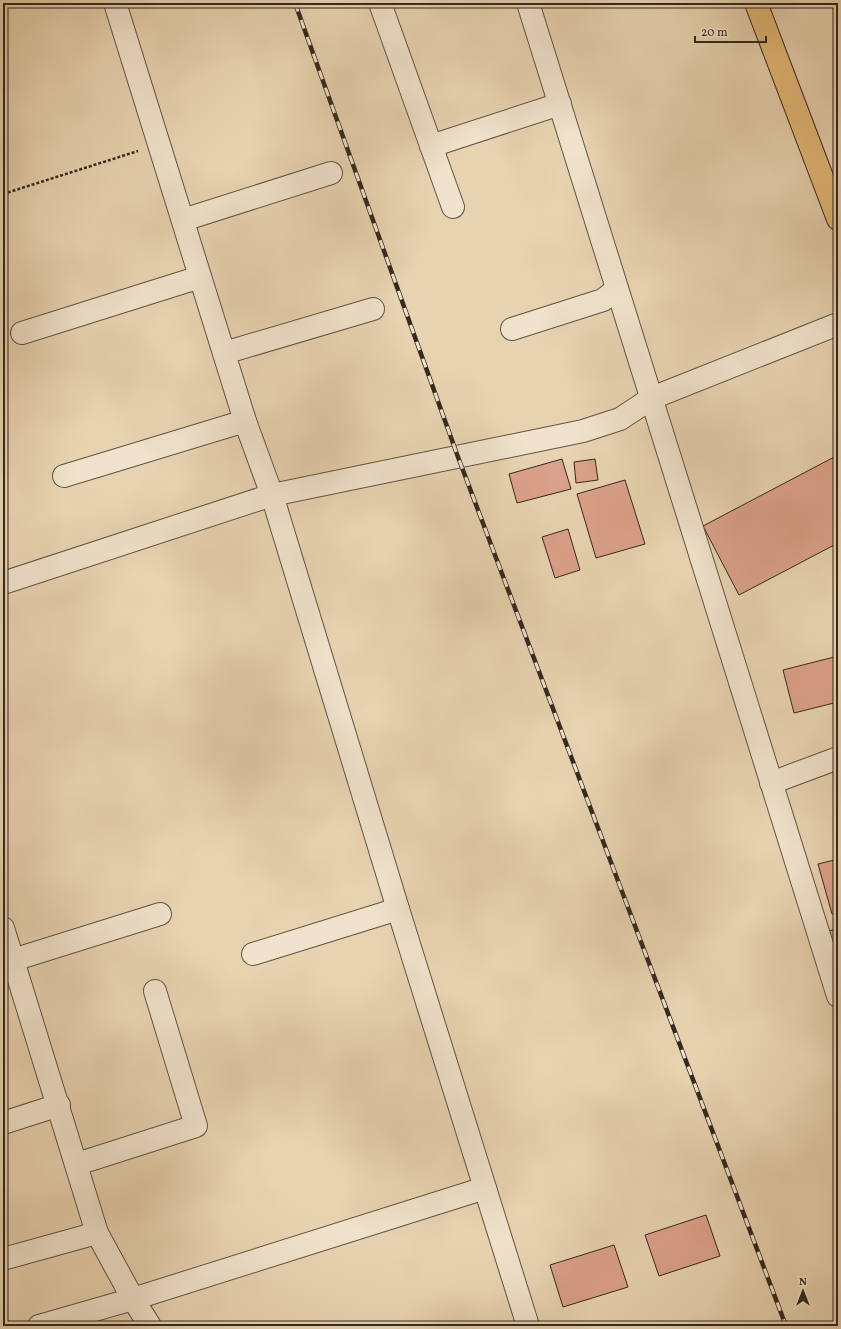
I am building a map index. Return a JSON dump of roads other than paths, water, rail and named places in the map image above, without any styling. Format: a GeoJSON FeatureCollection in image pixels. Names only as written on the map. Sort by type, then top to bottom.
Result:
{"type":"FeatureCollection","features":[{"type":"Feature","properties":{"kind":"highway"},"geometry":{"type":"LineString","coordinates":[[756,3],[838,219]]}},
{"type":"Feature","properties":{"kind":"street"},"geometry":{"type":"LineString","coordinates":[[115,3],[245,421],[272,495],[398,909],[528,1326]]}},
{"type":"Feature","properties":{"kind":"street"},"geometry":{"type":"LineString","coordinates":[[380,3],[453,207]]}},
{"type":"Feature","properties":{"kind":"street"},"geometry":{"type":"LineString","coordinates":[[528,3],[838,996]]}},
{"type":"Feature","properties":{"kind":"street"},"geometry":{"type":"LineString","coordinates":[[431,146],[560,104]]}},
{"type":"Feature","properties":{"kind":"street"},"geometry":{"type":"LineString","coordinates":[[183,220],[331,173]]}},
{"type":"Feature","properties":{"kind":"street"},"geometry":{"type":"LineString","coordinates":[[22,333],[200,277]]}},
{"type":"Feature","properties":{"kind":"street"},"geometry":{"type":"LineString","coordinates":[[512,329],[603,300],[617,289]]}},
{"type":"Feature","properties":{"kind":"street"},"geometry":{"type":"LineString","coordinates":[[224,353],[372,309]]}},
{"type":"Feature","properties":{"kind":"street"},"geometry":{"type":"LineString","coordinates":[[3,583],[272,495],[583,431],[620,419],[652,398],[838,324]]}},
{"type":"Feature","properties":{"kind":"street"},"geometry":{"type":"LineString","coordinates":[[64,476],[245,421]]}},
{"type":"Feature","properties":{"kind":"street"},"geometry":{"type":"LineString","coordinates":[[771,783],[838,758]]}},
{"type":"Feature","properties":{"kind":"street"},"geometry":{"type":"LineString","coordinates":[[253,954],[398,909]]}},
{"type":"Feature","properties":{"kind":"street"},"geometry":{"type":"LineString","coordinates":[[13,960],[160,914]]}},
{"type":"Feature","properties":{"kind":"street"},"geometry":{"type":"LineString","coordinates":[[3,928],[59,1105],[97,1233],[133,1299],[150,1326]]}},
{"type":"Feature","properties":{"kind":"street"},"geometry":{"type":"LineString","coordinates":[[76,1164],[196,1126],[155,991]]}},
{"type":"Feature","properties":{"kind":"street"},"geometry":{"type":"LineString","coordinates":[[3,1123],[59,1105]]}},
{"type":"Feature","properties":{"kind":"street"},"geometry":{"type":"LineString","coordinates":[[39,1326],[133,1299],[485,1188]]}},
{"type":"Feature","properties":{"kind":"street"},"geometry":{"type":"LineString","coordinates":[[3,1259],[97,1233]]}},
{"type":"Feature","properties":{"kind":"railway"},"geometry":{"type":"LineString","coordinates":[[295,3],[458,457],[786,1326]]}}]}
